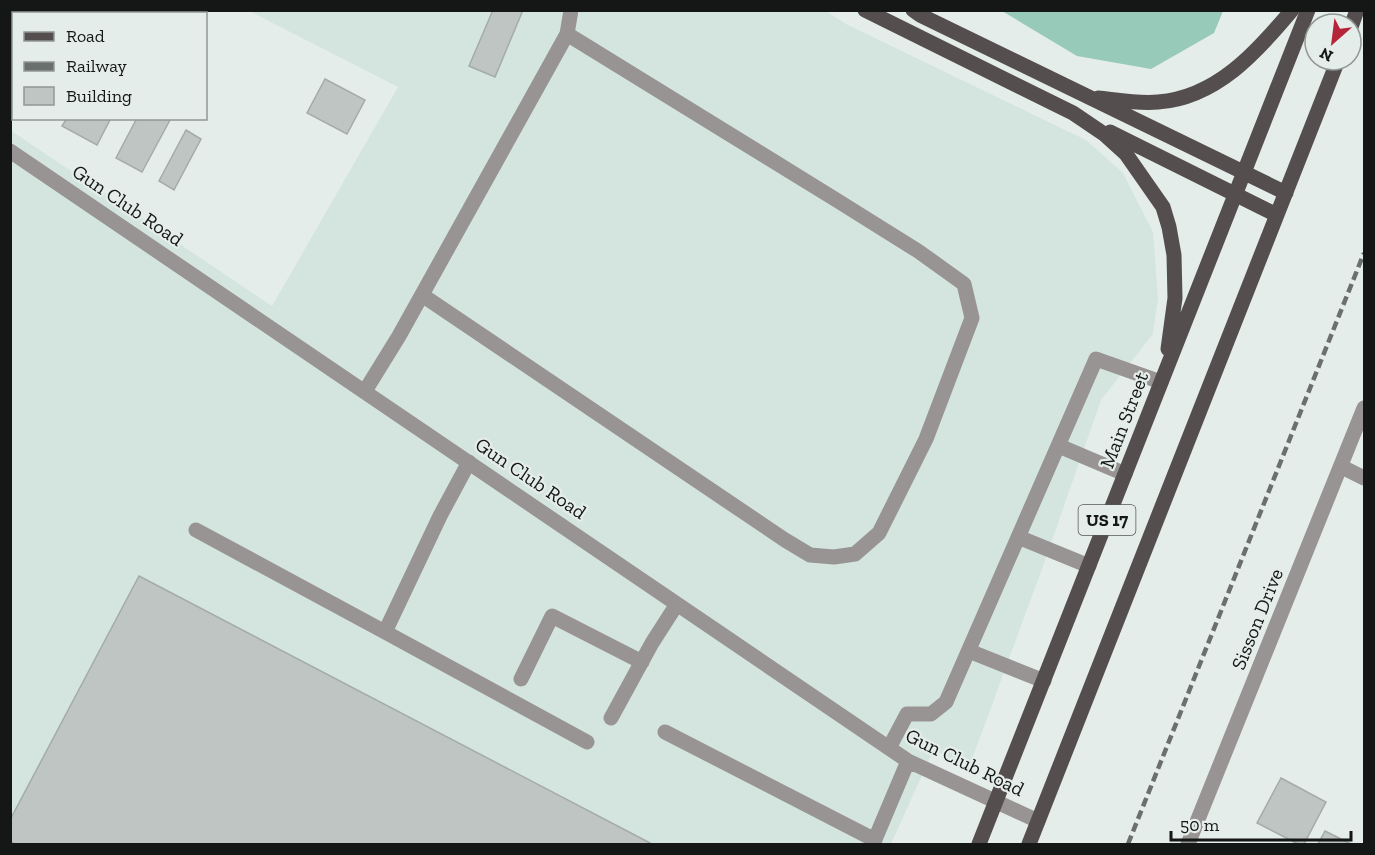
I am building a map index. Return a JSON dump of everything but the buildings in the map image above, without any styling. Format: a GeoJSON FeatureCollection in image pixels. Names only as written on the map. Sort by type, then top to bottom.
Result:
{"type":"FeatureCollection","features":[{"type":"Feature","properties":{"kind":"main road"},"geometry":{"type":"LineString","coordinates":[[865,10],[1277,215]]}},
{"type":"Feature","properties":{"kind":"main road"},"geometry":{"type":"LineString","coordinates":[[913,10],[1286,193]]}},
{"type":"Feature","properties":{"kind":"main road"},"geometry":{"type":"LineString","coordinates":[[1089,98],[1158,102],[1184,98],[1213,86],[1271,36],[1292,10]]}},
{"type":"Feature","properties":{"kind":"main road","name":"Main Street"},"geometry":{"type":"LineString","coordinates":[[979,844],[1308,10]]}},
{"type":"Feature","properties":{"kind":"main road","name":"US 17"},"geometry":{"type":"LineString","coordinates":[[1029,844],[1333,72]]}},
{"type":"Feature","properties":{"kind":"main road"},"geometry":{"type":"LineString","coordinates":[[1072,113],[1104,134],[1126,154],[1163,207],[1174,255],[1175,298],[1163,378]]}},
{"type":"Feature","properties":{"kind":"street"},"geometry":{"type":"LineString","coordinates":[[365,391],[399,336],[567,34],[571,10]]}},
{"type":"Feature","properties":{"kind":"street"},"geometry":{"type":"LineString","coordinates":[[422,295],[810,555],[834,557],[855,554],[879,533],[926,439],[972,318],[964,284],[918,251],[567,34]]}},
{"type":"Feature","properties":{"kind":"street","name":"Gun Club Road"},"geometry":{"type":"LineString","coordinates":[[10,151],[908,761],[1038,821]]}},
{"type":"Feature","properties":{"kind":"street"},"geometry":{"type":"LineString","coordinates":[[889,748],[907,714],[931,714],[946,702],[1096,359],[1163,378]]}},
{"type":"Feature","properties":{"kind":"street","name":"Sisson Drive"},"geometry":{"type":"LineString","coordinates":[[1188,844],[1365,408]]}},
{"type":"Feature","properties":{"kind":"street"},"geometry":{"type":"LineString","coordinates":[[1059,446],[1125,474]]}},
{"type":"Feature","properties":{"kind":"street"},"geometry":{"type":"LineString","coordinates":[[385,632],[440,516],[469,462]]}},
{"type":"Feature","properties":{"kind":"street"},"geometry":{"type":"LineString","coordinates":[[1342,467],[1365,478]]}},
{"type":"Feature","properties":{"kind":"street"},"geometry":{"type":"LineString","coordinates":[[196,530],[587,742]]}},
{"type":"Feature","properties":{"kind":"street"},"geometry":{"type":"LineString","coordinates":[[1018,537],[1089,566]]}},
{"type":"Feature","properties":{"kind":"street"},"geometry":{"type":"LineString","coordinates":[[611,718],[677,604]]}},
{"type":"Feature","properties":{"kind":"street"},"geometry":{"type":"LineString","coordinates":[[521,679],[552,616],[642,662]]}},
{"type":"Feature","properties":{"kind":"street"},"geometry":{"type":"LineString","coordinates":[[969,651],[1044,681]]}},
{"type":"Feature","properties":{"kind":"street"},"geometry":{"type":"LineString","coordinates":[[665,732],[874,842],[908,761]]}},
{"type":"Feature","properties":{"kind":"shaded area"},"geometry":{"type":"Polygon","coordinates":[[[249,11],[826,11],[846,24],[1086,140],[1123,173],[1153,232],[1158,298],[1153,334],[1101,400],[968,770],[934,749],[891,844],[11,844],[10,130],[272,306],[398,87],[249,11]]]}},
{"type":"Feature","properties":{"kind":"green space"},"geometry":{"type":"Polygon","coordinates":[[[1002,11],[1223,11],[1214,33],[1151,69],[1077,56],[1002,11]]]}},
{"type":"Feature","properties":{"kind":"railway"},"geometry":{"type":"LineString","coordinates":[[1128,844],[1364,253]]}}]}
